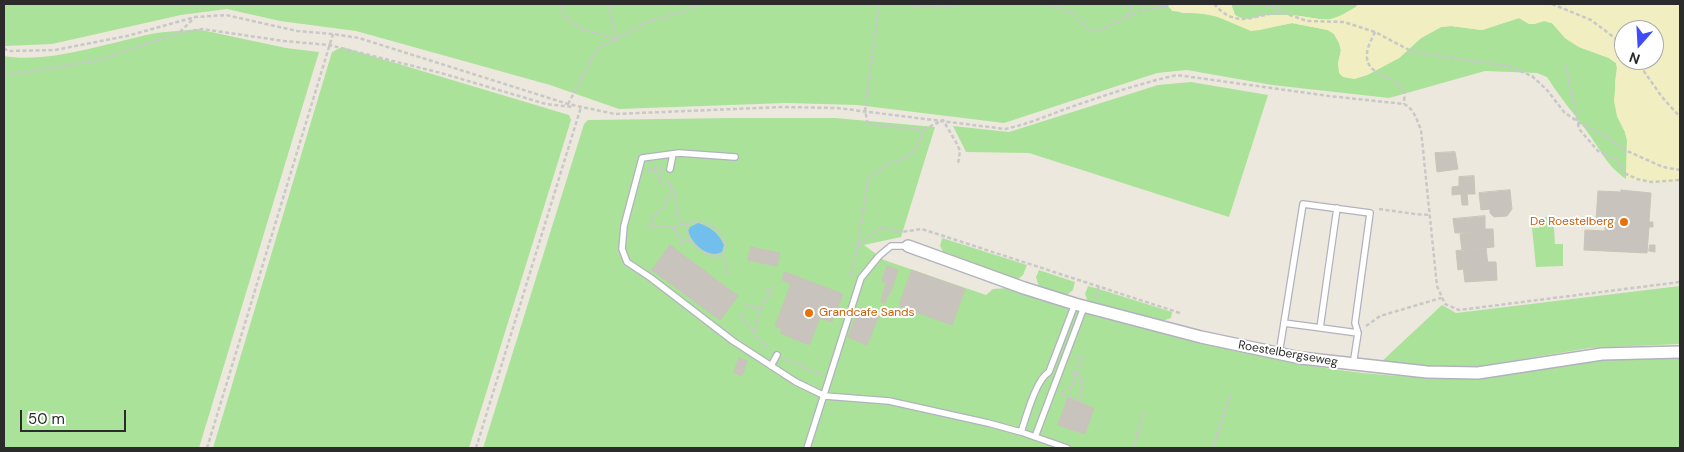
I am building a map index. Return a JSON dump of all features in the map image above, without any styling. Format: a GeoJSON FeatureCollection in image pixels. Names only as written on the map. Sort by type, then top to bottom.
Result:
{"type":"FeatureCollection","features":[{"type":"Feature","properties":{"kind":"street","name":"Roestelbergseweg"},"geometry":{"type":"LineString","coordinates":[[908,246],[1024,288],[1080,305],[1194,335],[1279,354],[1353,365],[1427,372],[1478,373],[1602,354],[1680,352]]}},
{"type":"Feature","properties":{"kind":"lane"},"geometry":{"type":"LineString","coordinates":[[670,169],[672,154]]}},
{"type":"Feature","properties":{"kind":"lane"},"geometry":{"type":"LineString","coordinates":[[736,157],[672,154],[642,158],[624,226],[622,249],[627,262],[651,278],[733,341],[796,382],[824,396],[889,401],[988,423],[1067,448]]}},
{"type":"Feature","properties":{"kind":"lane"},"geometry":{"type":"LineString","coordinates":[[1279,354],[1303,204],[1337,208],[1370,213],[1355,323],[1358,333],[1353,365]]}},
{"type":"Feature","properties":{"kind":"lane"},"geometry":{"type":"LineString","coordinates":[[1320,328],[1337,208]]}},
{"type":"Feature","properties":{"kind":"lane"},"geometry":{"type":"LineString","coordinates":[[807,448],[861,278],[878,256],[891,246],[908,246]]}},
{"type":"Feature","properties":{"kind":"lane"},"geometry":{"type":"LineString","coordinates":[[1021,432],[1039,384],[1044,375],[1049,372],[1080,305]]}},
{"type":"Feature","properties":{"kind":"lane"},"geometry":{"type":"LineString","coordinates":[[1036,438],[1080,305]]}},
{"type":"Feature","properties":{"kind":"lane"},"geometry":{"type":"LineString","coordinates":[[1284,323],[1358,333]]}},
{"type":"Feature","properties":{"kind":"lane"},"geometry":{"type":"LineString","coordinates":[[772,366],[777,355]]}},
{"type":"Feature","properties":{"kind":"path"},"geometry":{"type":"LineString","coordinates":[[560,4],[567,20],[584,30],[617,39]]}},
{"type":"Feature","properties":{"kind":"path"},"geometry":{"type":"LineString","coordinates":[[611,4],[609,8],[617,39]]}},
{"type":"Feature","properties":{"kind":"path"},"geometry":{"type":"LineString","coordinates":[[568,104],[598,48],[644,23],[689,10],[700,4]]}},
{"type":"Feature","properties":{"kind":"path"},"geometry":{"type":"LineString","coordinates":[[879,4],[865,111],[868,124],[923,130],[943,120]]}},
{"type":"Feature","properties":{"kind":"path"},"geometry":{"type":"LineString","coordinates":[[892,4],[939,7],[971,4]]}},
{"type":"Feature","properties":{"kind":"path"},"geometry":{"type":"LineString","coordinates":[[1034,4],[1060,7],[1081,21],[1088,30],[1096,32],[1142,10],[1170,4]]}},
{"type":"Feature","properties":{"kind":"path"},"geometry":{"type":"LineString","coordinates":[[1126,18],[1132,4]]}},
{"type":"Feature","properties":{"kind":"path"},"geometry":{"type":"LineString","coordinates":[[1214,4],[1232,17],[1243,20],[1272,13],[1284,13]]}},
{"type":"Feature","properties":{"kind":"path"},"geometry":{"type":"LineString","coordinates":[[1235,4],[1243,6],[1254,4]]}},
{"type":"Feature","properties":{"kind":"path"},"geometry":{"type":"LineString","coordinates":[[1259,4],[1273,6],[1284,13],[1307,21],[1344,22],[1375,32],[1413,52],[1507,66],[1532,76],[1547,90],[1564,112],[1577,122],[1609,138],[1627,151],[1663,167],[1680,170]]}},
{"type":"Feature","properties":{"kind":"path"},"geometry":{"type":"LineString","coordinates":[[1552,4],[1591,20],[1614,37]]}},
{"type":"Feature","properties":{"kind":"path"},"geometry":{"type":"LineString","coordinates":[[4,48],[8,51],[55,50],[127,36],[195,17],[226,15],[297,31],[359,38],[568,104],[615,114],[782,107],[837,108],[1005,129],[1099,97],[1177,75],[1329,96],[1404,104],[1413,112],[1421,130],[1437,286],[1445,304],[1459,310],[1680,282]]}},
{"type":"Feature","properties":{"kind":"path"},"geometry":{"type":"LineString","coordinates":[[179,33],[195,17]]}},
{"type":"Feature","properties":{"kind":"path"},"geometry":{"type":"LineString","coordinates":[[4,72],[13,74],[100,60],[179,33],[202,29],[284,41],[329,45],[441,73],[546,104],[580,107]]}},
{"type":"Feature","properties":{"kind":"path"},"geometry":{"type":"LineString","coordinates":[[1375,32],[1366,56],[1368,64],[1373,71],[1400,86],[1404,92],[1404,104]]}},
{"type":"Feature","properties":{"kind":"path"},"geometry":{"type":"LineString","coordinates":[[207,448],[333,34]]}},
{"type":"Feature","properties":{"kind":"path"},"geometry":{"type":"LineString","coordinates":[[1566,66],[1579,129],[1598,151],[1616,159],[1624,173],[1637,179],[1651,182],[1680,180]]}},
{"type":"Feature","properties":{"kind":"path"},"geometry":{"type":"LineString","coordinates":[[1643,70],[1662,97],[1680,117]]}},
{"type":"Feature","properties":{"kind":"path"},"geometry":{"type":"LineString","coordinates":[[476,448],[580,107]]}},
{"type":"Feature","properties":{"kind":"path"},"geometry":{"type":"LineString","coordinates":[[943,120],[960,151],[958,164]]}},
{"type":"Feature","properties":{"kind":"path"},"geometry":{"type":"LineString","coordinates":[[851,275],[858,245],[868,179],[884,167],[906,158],[914,151],[923,130]]}},
{"type":"Feature","properties":{"kind":"path"},"geometry":{"type":"LineString","coordinates":[[654,171],[658,181],[670,183],[676,198],[678,216],[685,225],[689,240],[698,250],[707,255],[722,255]]}},
{"type":"Feature","properties":{"kind":"path"},"geometry":{"type":"LineString","coordinates":[[673,190],[662,209],[654,215],[651,226],[672,227],[694,222],[705,223],[714,228],[726,244],[722,255]]}},
{"type":"Feature","properties":{"kind":"path"},"geometry":{"type":"LineString","coordinates":[[1370,213],[1376,208],[1430,215]]}},
{"type":"Feature","properties":{"kind":"path"},"geometry":{"type":"LineString","coordinates":[[672,227],[679,234],[682,243],[689,240]]}},
{"type":"Feature","properties":{"kind":"path"},"geometry":{"type":"LineString","coordinates":[[858,245],[882,227],[901,232],[922,229],[1180,313]]}},
{"type":"Feature","properties":{"kind":"path"},"geometry":{"type":"LineString","coordinates":[[722,255],[728,270],[726,276]]}},
{"type":"Feature","properties":{"kind":"path"},"geometry":{"type":"LineString","coordinates":[[754,334],[760,309],[774,286]]}},
{"type":"Feature","properties":{"kind":"path"},"geometry":{"type":"LineString","coordinates":[[766,289],[771,292]]}},
{"type":"Feature","properties":{"kind":"path"},"geometry":{"type":"LineString","coordinates":[[1358,333],[1380,316],[1441,298]]}},
{"type":"Feature","properties":{"kind":"path"},"geometry":{"type":"LineString","coordinates":[[746,305],[760,309]]}},
{"type":"Feature","properties":{"kind":"path"},"geometry":{"type":"LineString","coordinates":[[1060,394],[1081,402],[1082,377],[1072,373]]}},
{"type":"Feature","properties":{"kind":"path"},"geometry":{"type":"LineString","coordinates":[[1213,448],[1232,394]]}},
{"type":"Feature","properties":{"kind":"path"},"geometry":{"type":"LineString","coordinates":[[1134,448],[1144,412]]}},
{"type":"Feature","properties":{"kind":"green space"},"geometry":{"type":"Polygon","coordinates":[[[4,4],[1168,4],[1169,8],[1182,13],[1200,13],[1277,26],[1292,23],[1328,30],[1334,34],[1339,43],[1341,50],[1338,64],[1354,79],[1367,75],[1399,58],[1421,38],[1441,27],[1451,26],[1482,30],[1519,18],[1529,24],[1544,21],[1552,23],[1565,38],[1579,47],[1614,62],[1614,70],[1617,70],[1615,81],[1617,116],[1627,140],[1626,179],[1606,160],[1547,77],[1537,73],[1485,71],[1389,98],[1272,85],[1187,70],[1157,73],[1004,123],[857,105],[786,103],[619,109],[550,85],[356,31],[280,21],[227,9],[181,15],[52,44],[5,46],[4,4]]]}},
{"type":"Feature","properties":{"kind":"green space"},"geometry":{"type":"Polygon","coordinates":[[[1231,4],[1358,4],[1341,15],[1323,20],[1280,15],[1244,19],[1235,15],[1231,4]]]}},
{"type":"Feature","properties":{"kind":"green space"},"geometry":{"type":"Polygon","coordinates":[[[197,29],[286,48],[319,52],[199,448],[4,448],[4,56],[21,58],[58,55],[151,34],[197,29]]]}},
{"type":"Feature","properties":{"kind":"green space"},"geometry":{"type":"Polygon","coordinates":[[[342,47],[569,115],[571,120],[469,448],[213,448],[332,52],[342,47]]]}},
{"type":"Feature","properties":{"kind":"green space"},"geometry":{"type":"Polygon","coordinates":[[[1191,82],[1268,95],[1229,217],[1029,153],[966,152],[953,126],[1009,132],[1158,85],[1191,82]]]}},
{"type":"Feature","properties":{"kind":"green space"},"geometry":{"type":"Polygon","coordinates":[[[835,118],[935,127],[901,237],[864,245],[884,260],[986,295],[993,289],[1008,288],[1179,337],[1236,351],[1352,372],[1411,377],[1470,377],[1500,375],[1590,360],[1680,356],[1680,448],[483,448],[584,124],[588,120],[835,118]]]}},
{"type":"Feature","properties":{"kind":"green space"},"geometry":{"type":"Polygon","coordinates":[[[1548,217],[1553,226],[1555,244],[1563,244],[1563,266],[1536,267],[1532,228],[1539,228],[1542,218],[1548,217]]]}},
{"type":"Feature","properties":{"kind":"green space"},"geometry":{"type":"Polygon","coordinates":[[[942,238],[1027,265],[1023,275],[1017,280],[944,253],[940,246],[942,238]]]}},
{"type":"Feature","properties":{"kind":"green space"},"geometry":{"type":"Polygon","coordinates":[[[1039,270],[1075,282],[1073,290],[1066,296],[1039,287],[1036,277],[1039,270]]]}},
{"type":"Feature","properties":{"kind":"green space"},"geometry":{"type":"Polygon","coordinates":[[[1088,286],[1172,312],[1171,318],[1162,321],[1088,302],[1085,294],[1088,286]]]}},
{"type":"Feature","properties":{"kind":"green space"},"geometry":{"type":"Polygon","coordinates":[[[1680,286],[1680,344],[1590,348],[1481,366],[1428,370],[1380,363],[1442,305],[1456,313],[1680,286]]]}},
{"type":"Feature","properties":{"kind":"sand"},"geometry":{"type":"Polygon","coordinates":[[[1168,4],[1231,4],[1235,15],[1245,19],[1282,15],[1327,19],[1341,15],[1358,4],[1680,4],[1680,182],[1652,183],[1626,179],[1627,140],[1617,116],[1614,101],[1617,70],[1664,70],[1664,20],[1614,20],[1614,62],[1579,47],[1565,38],[1552,23],[1544,21],[1529,24],[1519,18],[1482,30],[1451,26],[1441,27],[1421,38],[1399,58],[1367,75],[1354,79],[1343,77],[1339,73],[1338,64],[1341,50],[1334,34],[1328,30],[1292,23],[1251,31],[1213,15],[1172,11],[1168,4]]]}},
{"type":"Feature","properties":{"kind":"water"},"geometry":{"type":"Polygon","coordinates":[[[698,223],[707,226],[717,234],[724,245],[722,252],[717,254],[706,252],[693,241],[688,231],[690,227],[698,223]]]}},
{"type":"Feature","properties":{"kind":"building"},"geometry":{"type":"Polygon","coordinates":[[[1455,152],[1458,169],[1437,172],[1435,153],[1455,152]]]}},
{"type":"Feature","properties":{"kind":"building"},"geometry":{"type":"Polygon","coordinates":[[[1474,176],[1475,194],[1467,194],[1468,205],[1462,205],[1461,194],[1452,195],[1452,187],[1459,186],[1459,177],[1474,176]]]}},
{"type":"Feature","properties":{"kind":"building"},"geometry":{"type":"Polygon","coordinates":[[[1510,190],[1512,209],[1507,216],[1494,217],[1490,213],[1490,209],[1481,210],[1479,193],[1510,190]]]}},
{"type":"Feature","properties":{"kind":"building"},"geometry":{"type":"Polygon","coordinates":[[[1621,190],[1651,193],[1649,222],[1653,222],[1653,227],[1649,227],[1647,253],[1584,250],[1585,230],[1605,231],[1605,220],[1596,220],[1598,191],[1621,192],[1621,190]]]}},
{"type":"Feature","properties":{"kind":"building"},"geometry":{"type":"Polygon","coordinates":[[[1485,216],[1485,232],[1455,233],[1453,219],[1485,216]]]}},
{"type":"Feature","properties":{"kind":"building"},"geometry":{"type":"Polygon","coordinates":[[[1486,229],[1493,229],[1494,247],[1462,250],[1460,234],[1485,232],[1486,229]]]}},
{"type":"Feature","properties":{"kind":"building"},"geometry":{"type":"Polygon","coordinates":[[[670,245],[738,296],[720,320],[652,270],[670,245]]]}},
{"type":"Feature","properties":{"kind":"building"},"geometry":{"type":"Polygon","coordinates":[[[1650,245],[1655,245],[1655,252],[1649,251],[1650,245]]]}},
{"type":"Feature","properties":{"kind":"building"},"geometry":{"type":"Polygon","coordinates":[[[751,247],[780,253],[777,266],[748,260],[751,247]]]}},
{"type":"Feature","properties":{"kind":"building"},"geometry":{"type":"Polygon","coordinates":[[[1486,248],[1488,265],[1463,266],[1463,269],[1458,270],[1456,251],[1486,248]]]}},
{"type":"Feature","properties":{"kind":"building"},"geometry":{"type":"Polygon","coordinates":[[[1488,262],[1496,262],[1497,280],[1465,282],[1463,266],[1488,265],[1488,262]]]}},
{"type":"Feature","properties":{"kind":"building"},"geometry":{"type":"Polygon","coordinates":[[[887,266],[898,270],[891,292],[889,292],[885,303],[881,302],[886,283],[882,281],[887,266]]]}},
{"type":"Feature","properties":{"kind":"building"},"geometry":{"type":"Polygon","coordinates":[[[912,270],[965,289],[952,325],[899,306],[912,270]]]}},
{"type":"Feature","properties":{"kind":"building"},"geometry":{"type":"Polygon","coordinates":[[[785,272],[843,294],[832,322],[820,318],[809,345],[780,333],[782,329],[775,326],[791,284],[782,280],[785,272]]]}},
{"type":"Feature","properties":{"kind":"building"},"geometry":{"type":"Polygon","coordinates":[[[860,308],[879,315],[867,345],[848,337],[860,308]]]}},
{"type":"Feature","properties":{"kind":"building"},"geometry":{"type":"Polygon","coordinates":[[[739,358],[747,361],[742,376],[734,373],[739,358]]]}},
{"type":"Feature","properties":{"kind":"building"},"geometry":{"type":"Polygon","coordinates":[[[1068,398],[1094,408],[1085,434],[1058,425],[1068,398]]]}},
{"type":"Feature","properties":{"kind":"place","name":"De Roestelberg"},"geometry":{"type":"Point","coordinates":[1624,222]}},
{"type":"Feature","properties":{"kind":"place","name":"Grandcafe Sands"},"geometry":{"type":"Point","coordinates":[809,313]}}]}
